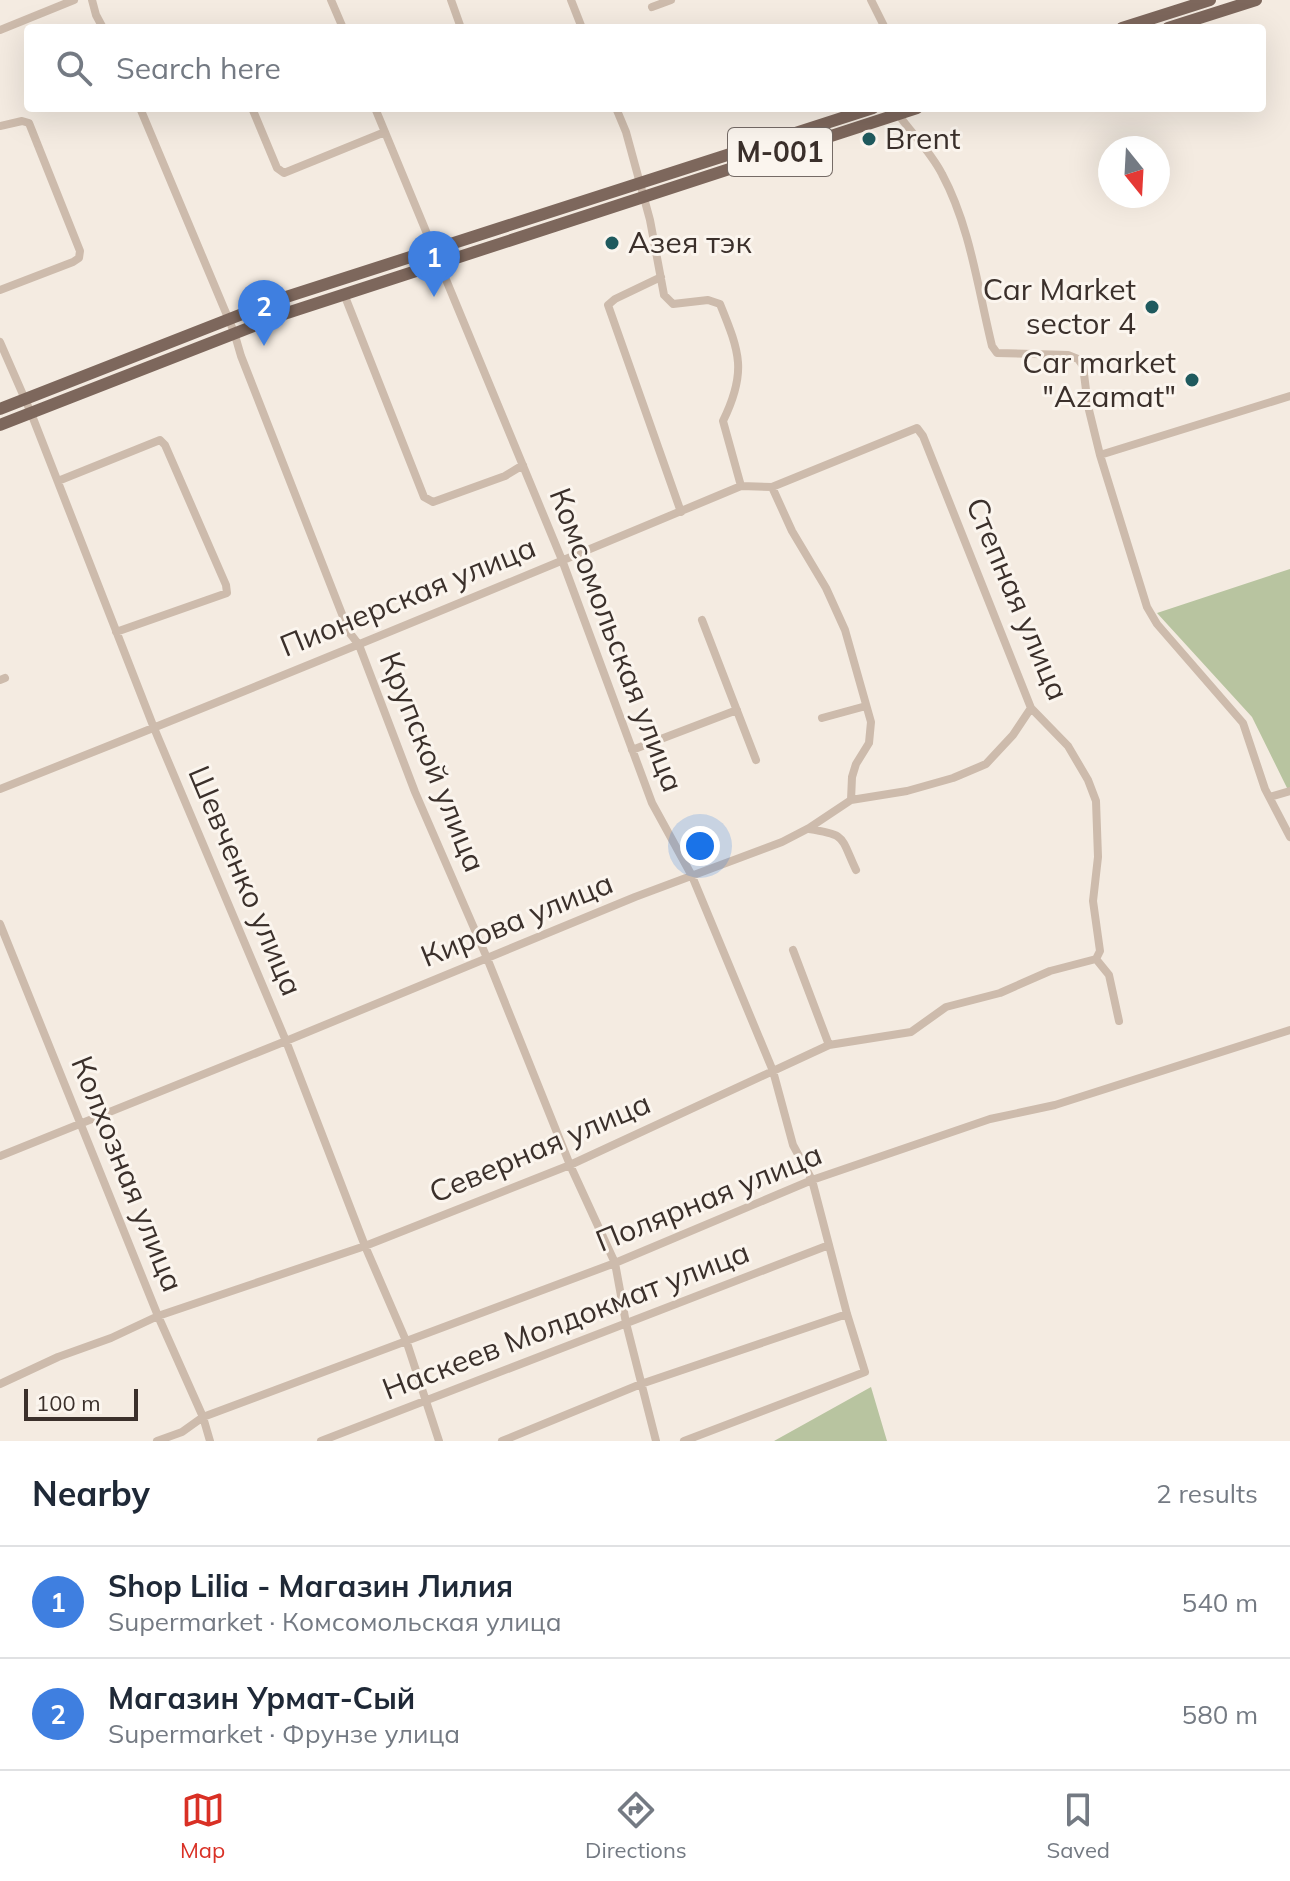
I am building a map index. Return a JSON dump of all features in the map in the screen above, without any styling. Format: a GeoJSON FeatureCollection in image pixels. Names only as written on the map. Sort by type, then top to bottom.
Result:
{"type":"FeatureCollection","features":[{"type":"Feature","properties":{"kind":"main road"},"geometry":{"type":"LineString","coordinates":[[1135,24],[1210,0]]}},
{"type":"Feature","properties":{"kind":"main road"},"geometry":{"type":"LineString","coordinates":[[1181,24],[1256,0]]}},
{"type":"Feature","properties":{"kind":"main road","name":"M-001"},"geometry":{"type":"LineString","coordinates":[[0,425],[234,332],[644,197],[825,130],[864,112]]}},
{"type":"Feature","properties":{"kind":"main road","name":"M-001"},"geometry":{"type":"LineString","coordinates":[[0,409],[229,319],[435,249],[640,183],[825,130],[904,112]]}},
{"type":"Feature","properties":{"kind":"street"},"geometry":{"type":"LineString","coordinates":[[0,30],[74,0]]}},
{"type":"Feature","properties":{"kind":"street"},"geometry":{"type":"LineString","coordinates":[[92,0],[101,24]]}},
{"type":"Feature","properties":{"kind":"street"},"geometry":{"type":"LineString","coordinates":[[331,0],[341,24]]}},
{"type":"Feature","properties":{"kind":"street"},"geometry":{"type":"LineString","coordinates":[[451,0],[460,24]]}},
{"type":"Feature","properties":{"kind":"street"},"geometry":{"type":"LineString","coordinates":[[571,0],[580,24]]}},
{"type":"Feature","properties":{"kind":"street"},"geometry":{"type":"LineString","coordinates":[[652,7],[671,0]]}},
{"type":"Feature","properties":{"kind":"street"},"geometry":{"type":"LineString","coordinates":[[871,0],[883,24]]}},
{"type":"Feature","properties":{"kind":"street","name":"Крупской улица"},"geometry":{"type":"LineString","coordinates":[[142,112],[229,319],[349,632],[359,645],[415,792],[487,958],[570,1165],[615,1263],[626,1323],[656,1441]]}},
{"type":"Feature","properties":{"kind":"street"},"geometry":{"type":"LineString","coordinates":[[254,112],[277,168],[284,173],[385,132]]}},
{"type":"Feature","properties":{"kind":"street","name":"Комсомольская улица"},"geometry":{"type":"LineString","coordinates":[[377,112],[562,560],[652,803],[692,876],[773,1071],[793,1145],[812,1180],[865,1372],[684,1441]]}},
{"type":"Feature","properties":{"kind":"street"},"geometry":{"type":"LineString","coordinates":[[618,112],[644,197],[664,295],[673,304],[708,300],[720,304],[731,331],[740,364],[723,421],[741,486]]}},
{"type":"Feature","properties":{"kind":"street"},"geometry":{"type":"LineString","coordinates":[[898,114],[943,175],[967,241],[992,346],[997,353],[1049,353],[1078,359],[1083,366],[1088,406],[1100,455],[1147,607],[1157,624],[1243,723],[1270,797],[1290,837]]}},
{"type":"Feature","properties":{"kind":"street"},"geometry":{"type":"LineString","coordinates":[[0,126],[22,121],[29,123],[80,251],[79,258],[73,262],[0,290]]}},
{"type":"Feature","properties":{"kind":"street"},"geometry":{"type":"LineString","coordinates":[[661,277],[608,305],[681,512]]}},
{"type":"Feature","properties":{"kind":"street"},"geometry":{"type":"LineString","coordinates":[[344,294],[424,497],[433,502],[505,476],[523,465]]}},
{"type":"Feature","properties":{"kind":"street","name":"Шевченко улица"},"geometry":{"type":"LineString","coordinates":[[0,342],[31,413],[154,728],[286,1041],[365,1246],[407,1343],[439,1441]]}},
{"type":"Feature","properties":{"kind":"street"},"geometry":{"type":"LineString","coordinates":[[1100,455],[1290,396]]}},
{"type":"Feature","properties":{"kind":"street","name":"Пионерская улица"},"geometry":{"type":"LineString","coordinates":[[0,789],[359,645],[741,486],[772,487],[908,430],[917,428],[923,436]]}},
{"type":"Feature","properties":{"kind":"street","name":"Степная улица"},"geometry":{"type":"LineString","coordinates":[[923,436],[1031,708],[1068,746],[1096,801],[1098,857],[1093,901],[1100,951],[1096,959]]}},
{"type":"Feature","properties":{"kind":"street"},"geometry":{"type":"LineString","coordinates":[[58,481],[160,440],[165,445],[226,585],[227,593],[116,632]]}},
{"type":"Feature","properties":{"kind":"street"},"geometry":{"type":"LineString","coordinates":[[772,487],[845,630],[871,722],[869,743],[852,777],[851,800]]}},
{"type":"Feature","properties":{"kind":"street"},"geometry":{"type":"LineString","coordinates":[[702,620],[756,760]]}},
{"type":"Feature","properties":{"kind":"street"},"geometry":{"type":"LineString","coordinates":[[822,718],[866,706]]}},
{"type":"Feature","properties":{"kind":"street","name":"Кирова улица"},"geometry":{"type":"LineString","coordinates":[[0,1156],[782,842],[851,800],[907,791],[953,778],[986,764],[1013,735],[1031,708]]}},
{"type":"Feature","properties":{"kind":"street"},"geometry":{"type":"LineString","coordinates":[[632,750],[737,710]]}},
{"type":"Feature","properties":{"kind":"street"},"geometry":{"type":"LineString","coordinates":[[1270,797],[1290,791]]}},
{"type":"Feature","properties":{"kind":"street"},"geometry":{"type":"LineString","coordinates":[[809,828],[835,832],[842,839],[856,870]]}},
{"type":"Feature","properties":{"kind":"street","name":"Колхозная улица"},"geometry":{"type":"LineString","coordinates":[[0,924],[158,1316],[203,1417],[210,1441]]}},
{"type":"Feature","properties":{"kind":"street"},"geometry":{"type":"LineString","coordinates":[[793,950],[829,1045]]}},
{"type":"Feature","properties":{"kind":"street"},"geometry":{"type":"LineString","coordinates":[[1096,959],[1109,975],[1119,1021]]}},
{"type":"Feature","properties":{"kind":"street","name":"Северная улица"},"geometry":{"type":"LineString","coordinates":[[0,1384],[158,1316],[365,1246],[570,1165],[829,1045],[911,1032],[946,1007],[1000,993],[1050,971],[1096,959]]}},
{"type":"Feature","properties":{"kind":"street","name":"Полярная улица"},"geometry":{"type":"LineString","coordinates":[[157,1441],[182,1432],[203,1417],[615,1263],[812,1180],[990,1119],[1055,1105],[1290,1030]]}},
{"type":"Feature","properties":{"kind":"street","name":"Наскеев Молдокмат улица"},"geometry":{"type":"LineString","coordinates":[[321,1441],[829,1245]]}},
{"type":"Feature","properties":{"kind":"street"},"geometry":{"type":"LineString","coordinates":[[502,1441],[641,1384],[847,1314]]}},
{"type":"Feature","properties":{"kind":"green space"},"geometry":{"type":"Polygon","coordinates":[[[1290,569],[1290,794],[1252,717],[1157,613],[1290,569]]]}},
{"type":"Feature","properties":{"kind":"green space"},"geometry":{"type":"Polygon","coordinates":[[[871,1387],[887,1441],[774,1441],[871,1387]]]}},
{"type":"Feature","properties":{"kind":"place","name":"Brent"},"geometry":{"type":"Point","coordinates":[869,139]}},
{"type":"Feature","properties":{"kind":"place","name":"Азея тэк"},"geometry":{"type":"Point","coordinates":[612,243]}},
{"type":"Feature","properties":{"kind":"place","name":"Shop Lilia - Магазин Лилия"},"geometry":{"type":"Point","coordinates":[434,297]}},
{"type":"Feature","properties":{"kind":"place","name":"Car Market sector 4"},"geometry":{"type":"Point","coordinates":[1152,307]}},
{"type":"Feature","properties":{"kind":"place","name":"Магазин Урмат-Сый"},"geometry":{"type":"Point","coordinates":[264,346]}},
{"type":"Feature","properties":{"kind":"place","name":"Car market \"Azamat\""},"geometry":{"type":"Point","coordinates":[1192,380]}}]}
